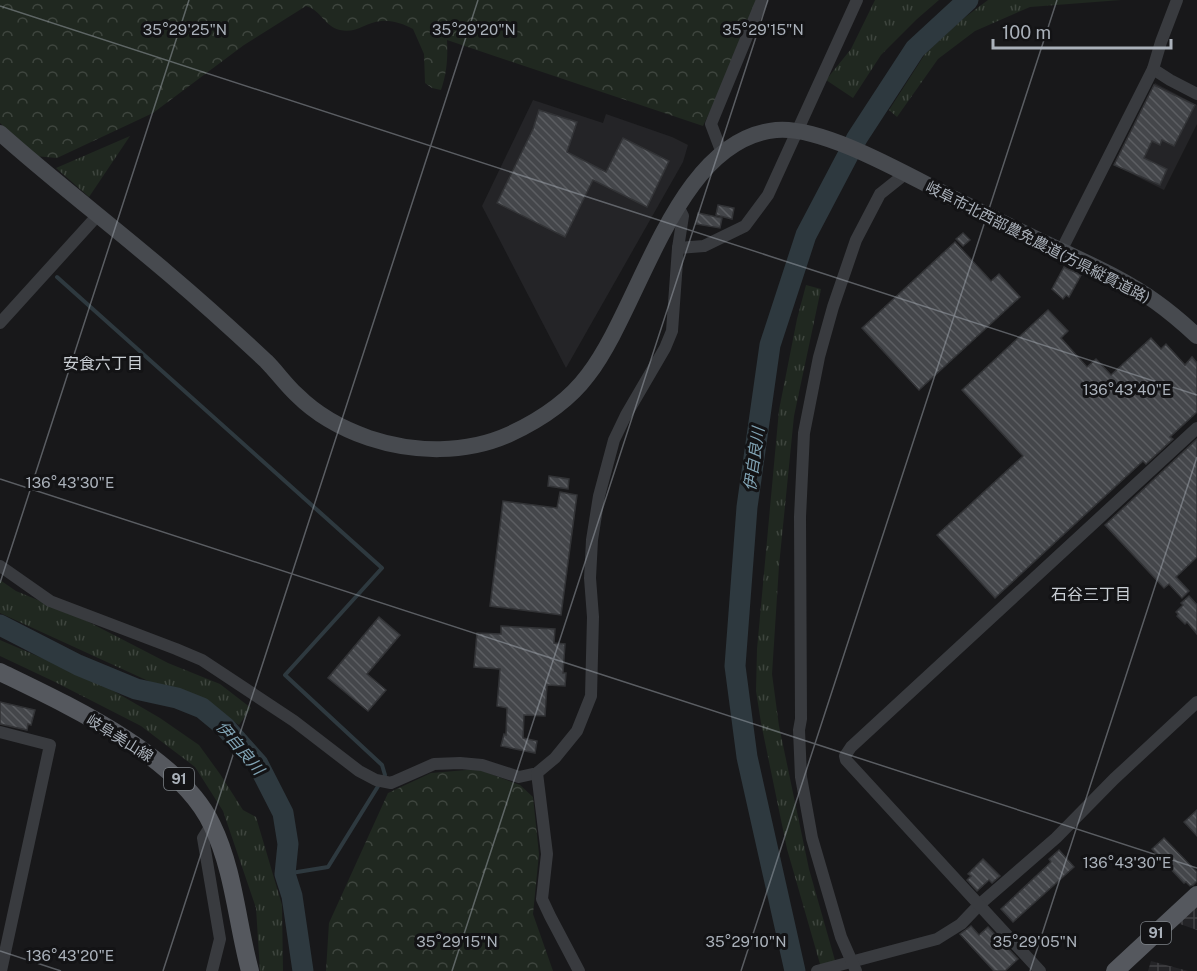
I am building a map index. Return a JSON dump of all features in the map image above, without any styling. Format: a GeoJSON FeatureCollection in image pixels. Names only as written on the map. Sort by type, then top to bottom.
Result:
{"type":"FeatureCollection","features":[{"type":"Feature","properties":{"kind":"main road","name":"岐阜美山線"},"geometry":{"type":"LineString","coordinates":[[0,672],[122,737],[169,769],[192,792],[212,824],[229,873],[250,971]]}},
{"type":"Feature","properties":{"kind":"main road","name":"91"},"geometry":{"type":"LineString","coordinates":[[1115,971],[1197,896]]}},
{"type":"Feature","properties":{"kind":"street"},"geometry":{"type":"LineString","coordinates":[[722,153],[711,124],[762,0]]}},
{"type":"Feature","properties":{"kind":"street"},"geometry":{"type":"LineString","coordinates":[[678,248],[704,246],[745,226],[768,195],[857,0]]}},
{"type":"Feature","properties":{"kind":"street"},"geometry":{"type":"LineString","coordinates":[[1061,251],[1153,69],[1175,5]]}},
{"type":"Feature","properties":{"kind":"street"},"geometry":{"type":"LineString","coordinates":[[1153,69],[1197,94]]}},
{"type":"Feature","properties":{"kind":"street"},"geometry":{"type":"LineString","coordinates":[[0,133],[95,215],[170,275],[271,365],[300,398],[333,422],[367,438],[404,448],[439,450],[470,447],[496,440],[531,424],[564,402],[589,375],[615,331],[678,206],[697,177],[732,144],[754,134],[778,130],[798,131]]}},
{"type":"Feature","properties":{"kind":"street","name":"岐阜市北西部農免農道(方県縦貫道路)"},"geometry":{"type":"LineString","coordinates":[[798,131],[858,151],[1107,273],[1154,301],[1197,336]]}},
{"type":"Feature","properties":{"kind":"street"},"geometry":{"type":"LineString","coordinates":[[851,965],[812,838],[801,777],[799,730],[801,719],[802,457],[804,433],[819,357],[833,307],[856,240],[880,194],[900,171]]}},
{"type":"Feature","properties":{"kind":"street"},"geometry":{"type":"LineString","coordinates":[[0,566],[50,601],[202,660],[294,721],[359,771],[376,780],[391,783],[434,764],[482,765],[519,777],[537,773],[555,758],[577,731],[591,696],[593,617],[590,578],[592,540],[599,496],[614,440],[665,348],[672,331],[678,248],[683,216],[678,206]]}},
{"type":"Feature","properties":{"kind":"street"},"geometry":{"type":"LineString","coordinates":[[0,323],[95,215]]}},
{"type":"Feature","properties":{"kind":"street"},"geometry":{"type":"LineString","coordinates":[[1040,971],[846,760],[845,756],[851,747],[1197,428]]}},
{"type":"Feature","properties":{"kind":"street"},"geometry":{"type":"LineString","coordinates":[[817,971],[851,965],[937,939],[961,924],[980,904],[1056,838],[1114,779],[1197,702]]}},
{"type":"Feature","properties":{"kind":"street"},"geometry":{"type":"LineString","coordinates":[[0,732],[50,744],[1,971]]}},
{"type":"Feature","properties":{"kind":"street"},"geometry":{"type":"LineString","coordinates":[[537,773],[547,855],[542,899],[579,971]]}},
{"type":"Feature","properties":{"kind":"street"},"geometry":{"type":"LineString","coordinates":[[212,824],[203,838],[220,939],[212,971]]}},
{"type":"Feature","properties":{"kind":"shaded area"},"geometry":{"type":"Polygon","coordinates":[[[1155,83],[1197,105],[1197,124],[1164,190],[1114,165],[1155,83]]]}},
{"type":"Feature","properties":{"kind":"shaded area"},"geometry":{"type":"Polygon","coordinates":[[[533,100],[603,123],[606,114],[672,137],[688,145],[683,162],[566,368],[482,206],[533,100]]]}},
{"type":"Feature","properties":{"kind":"shaded area"},"geometry":{"type":"Polygon","coordinates":[[[1197,905],[1197,930],[1177,923],[1197,905]]]}},
{"type":"Feature","properties":{"kind":"shaded area"},"geometry":{"type":"Polygon","coordinates":[[[1151,961],[1188,971],[1148,971],[1151,961]]]}},
{"type":"Feature","properties":{"kind":"green space"},"geometry":{"type":"Polygon","coordinates":[[[0,0],[763,0],[703,126],[447,40],[447,65],[443,84],[441,90],[432,88],[425,83],[424,54],[413,29],[385,21],[346,31],[340,30],[330,26],[316,11],[306,6],[244,45],[153,113],[57,158],[34,156],[0,123],[0,0]]]}},
{"type":"Feature","properties":{"kind":"green space"},"geometry":{"type":"Polygon","coordinates":[[[875,0],[939,0],[881,55],[853,98],[826,80],[851,49],[875,0]]]}},
{"type":"Feature","properties":{"kind":"green space"},"geometry":{"type":"Polygon","coordinates":[[[988,0],[1121,0],[1030,7],[975,31],[938,59],[897,117],[889,110],[925,54],[960,21],[988,0]]]}},
{"type":"Feature","properties":{"kind":"green space"},"geometry":{"type":"Polygon","coordinates":[[[130,136],[89,197],[56,168],[130,136]]]}},
{"type":"Feature","properties":{"kind":"green space"},"geometry":{"type":"Polygon","coordinates":[[[806,285],[821,289],[794,416],[779,566],[772,674],[779,726],[809,869],[838,971],[822,971],[787,849],[756,691],[757,649],[779,410],[806,285]]]}},
{"type":"Feature","properties":{"kind":"green space"},"geometry":{"type":"Polygon","coordinates":[[[0,580],[16,591],[79,617],[168,663],[220,684],[251,708],[239,725],[201,701],[157,685],[0,613],[0,580]]]}},
{"type":"Feature","properties":{"kind":"green space"},"geometry":{"type":"Polygon","coordinates":[[[0,640],[100,683],[160,718],[199,745],[243,810],[256,817],[282,905],[283,971],[260,971],[256,908],[223,811],[195,767],[141,726],[0,656],[0,640]]]}},
{"type":"Feature","properties":{"kind":"green space"},"geometry":{"type":"Polygon","coordinates":[[[478,769],[520,785],[533,797],[539,854],[533,914],[553,971],[326,971],[329,923],[388,793],[431,773],[478,769]]]}},
{"type":"Feature","properties":{"kind":"building"},"geometry":{"type":"Polygon","coordinates":[[[1154,85],[1195,105],[1174,146],[1162,140],[1160,145],[1152,141],[1144,158],[1167,169],[1160,185],[1114,165],[1154,85]]]}},
{"type":"Feature","properties":{"kind":"building"},"geometry":{"type":"Polygon","coordinates":[[[539,110],[577,122],[567,152],[606,172],[623,138],[669,161],[647,207],[593,180],[565,237],[497,203],[533,129],[539,110]]]}},
{"type":"Feature","properties":{"kind":"building"},"geometry":{"type":"Polygon","coordinates":[[[718,205],[734,208],[732,219],[716,215],[718,205]]]}},
{"type":"Feature","properties":{"kind":"building"},"geometry":{"type":"Polygon","coordinates":[[[698,213],[722,218],[720,228],[696,224],[698,213]]]}},
{"type":"Feature","properties":{"kind":"building"},"geometry":{"type":"Polygon","coordinates":[[[963,233],[970,240],[963,246],[956,239],[963,233]]]}},
{"type":"Feature","properties":{"kind":"building"},"geometry":{"type":"Polygon","coordinates":[[[955,242],[991,281],[999,274],[1020,297],[919,390],[862,328],[955,242]]]}},
{"type":"Feature","properties":{"kind":"building"},"geometry":{"type":"Polygon","coordinates":[[[1064,267],[1081,275],[1069,297],[1066,295],[1063,299],[1052,289],[1064,267]]]}},
{"type":"Feature","properties":{"kind":"building"},"geometry":{"type":"Polygon","coordinates":[[[1048,310],[1068,331],[1061,338],[1087,367],[1096,359],[1111,375],[1151,338],[1161,349],[1166,344],[1185,365],[1192,357],[1197,363],[1197,412],[1146,464],[1143,461],[995,598],[937,535],[1023,456],[962,390],[1048,310]]]}},
{"type":"Feature","properties":{"kind":"building"},"geometry":{"type":"Polygon","coordinates":[[[1197,439],[1197,557],[1176,577],[1189,591],[1182,598],[1169,584],[1164,588],[1105,525],[1197,439]]]}},
{"type":"Feature","properties":{"kind":"building"},"geometry":{"type":"Polygon","coordinates":[[[549,476],[569,479],[568,489],[548,486],[549,476]]]}},
{"type":"Feature","properties":{"kind":"building"},"geometry":{"type":"Polygon","coordinates":[[[560,492],[577,495],[561,615],[490,606],[503,501],[557,508],[560,492]]]}},
{"type":"Feature","properties":{"kind":"building"},"geometry":{"type":"Polygon","coordinates":[[[1189,596],[1197,605],[1197,634],[1187,622],[1185,624],[1177,616],[1176,612],[1189,596]]]}},
{"type":"Feature","properties":{"kind":"building"},"geometry":{"type":"Polygon","coordinates":[[[379,617],[400,635],[367,674],[386,690],[368,711],[328,678],[379,617]]]}},
{"type":"Feature","properties":{"kind":"building"},"geometry":{"type":"Polygon","coordinates":[[[501,626],[555,629],[554,643],[565,644],[563,673],[566,673],[565,686],[547,685],[545,716],[524,715],[523,738],[537,741],[535,753],[501,746],[504,734],[506,735],[507,708],[497,706],[500,669],[474,667],[477,633],[501,634],[501,626]]]}},
{"type":"Feature","properties":{"kind":"building"},"geometry":{"type":"Polygon","coordinates":[[[0,702],[35,710],[31,725],[28,724],[27,730],[0,724],[0,702]]]}},
{"type":"Feature","properties":{"kind":"building"},"geometry":{"type":"Polygon","coordinates":[[[1197,810],[1197,836],[1184,822],[1197,810]]]}},
{"type":"Feature","properties":{"kind":"building"},"geometry":{"type":"Polygon","coordinates":[[[1164,838],[1197,872],[1197,881],[1193,885],[1184,883],[1152,849],[1164,838]]]}},
{"type":"Feature","properties":{"kind":"building"},"geometry":{"type":"Polygon","coordinates":[[[1059,850],[1074,867],[1013,922],[1001,909],[1051,862],[1049,859],[1059,850]]]}},
{"type":"Feature","properties":{"kind":"building"},"geometry":{"type":"Polygon","coordinates":[[[983,859],[1000,876],[992,883],[989,880],[977,891],[967,880],[971,876],[968,874],[983,859]]]}},
{"type":"Feature","properties":{"kind":"building"},"geometry":{"type":"Polygon","coordinates":[[[971,926],[979,935],[988,927],[1018,959],[1005,971],[994,971],[960,934],[971,926]]]}},
{"type":"Feature","properties":{"kind":"waterway","name":"伊自良川"},"geometry":{"type":"LineString","coordinates":[[795,971],[747,757],[735,666],[747,507],[770,345],[806,235],[857,138],[915,49],[968,0]]}},
{"type":"Feature","properties":{"kind":"waterway"},"geometry":{"type":"LineString","coordinates":[[57,277],[382,568],[285,675],[382,765],[385,775],[328,867],[285,874]]}},
{"type":"Feature","properties":{"kind":"waterway","name":"伊自良川"},"geometry":{"type":"LineString","coordinates":[[0,625],[78,665],[136,689],[177,698],[202,708],[225,727],[258,764],[283,813],[288,844],[285,874],[292,896],[303,971]]}},
{"type":"Feature","properties":{"kind":"district","name":"安食六丁目"},"geometry":{"type":"Point","coordinates":[103,363]}},
{"type":"Feature","properties":{"kind":"district","name":"石谷三丁目"},"geometry":{"type":"Point","coordinates":[1091,594]}}]}
